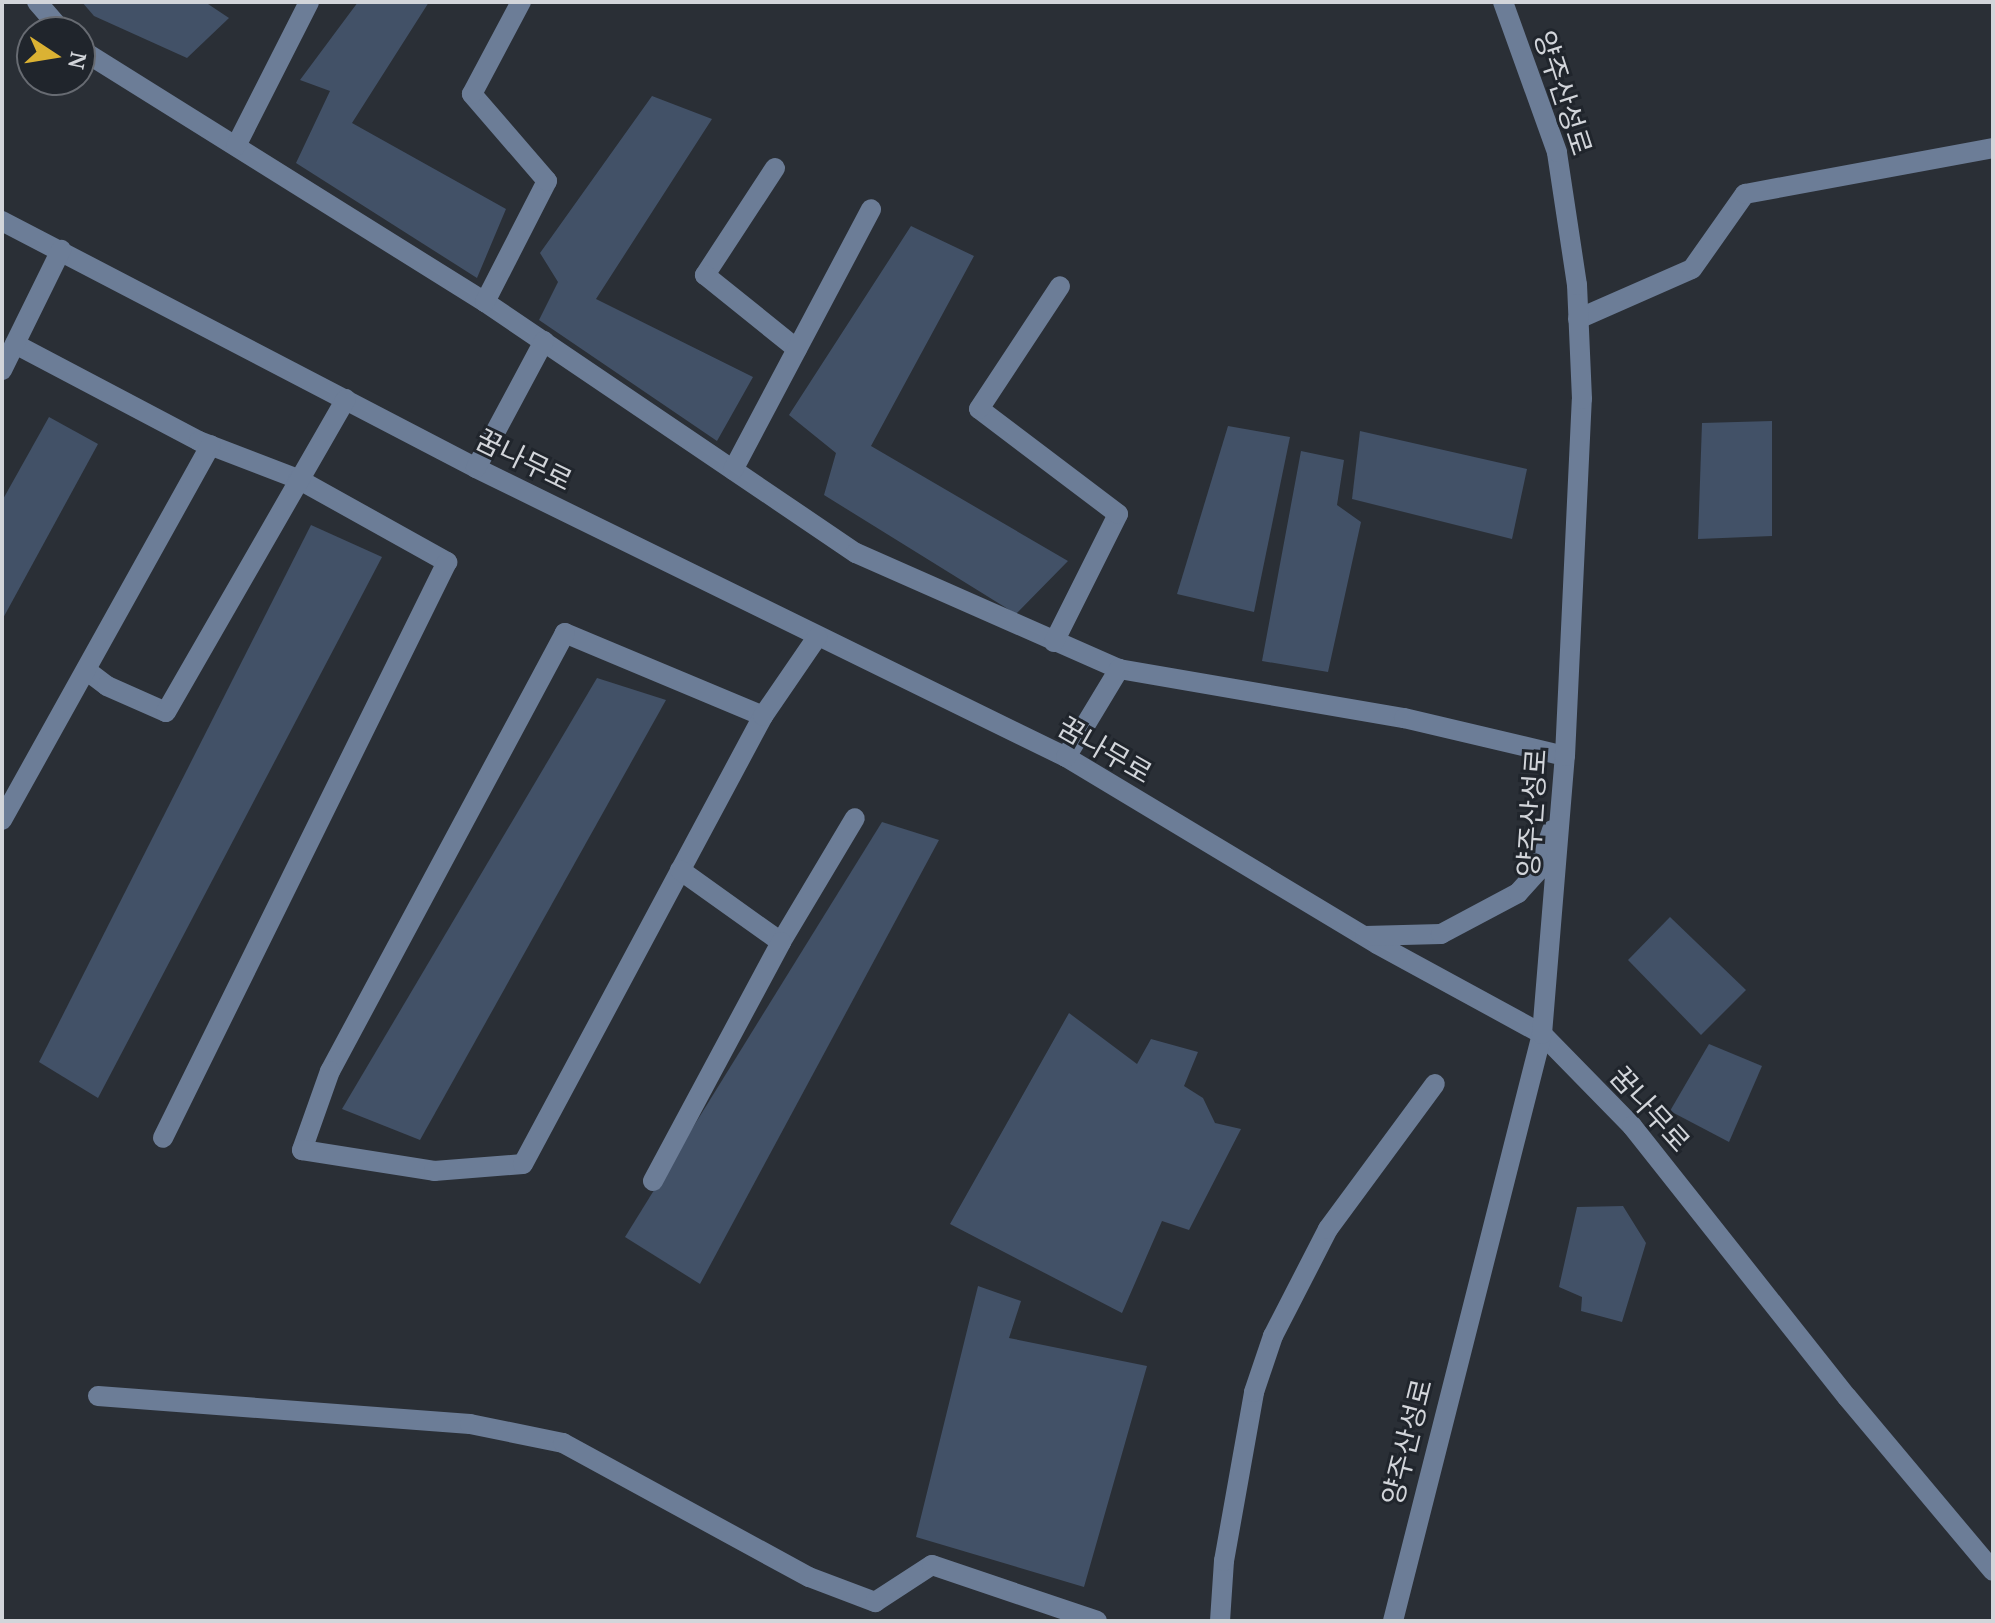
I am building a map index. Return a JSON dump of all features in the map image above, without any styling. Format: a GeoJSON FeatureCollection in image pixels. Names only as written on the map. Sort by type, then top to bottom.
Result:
{"type":"FeatureCollection","features":[{"type":"Feature","properties":{"kind":"street"},"geometry":{"type":"LineString","coordinates":[[236,146],[309,2]]}},
{"type":"Feature","properties":{"kind":"street"},"geometry":{"type":"LineString","coordinates":[[485,302],[547,181],[472,94],[521,2]]}},
{"type":"Feature","properties":{"kind":"street","name":"양주산성로"},"geometry":{"type":"LineString","coordinates":[[1393,1621],[1542,1034],[1565,756],[1582,399],[1578,319],[1557,152],[1503,2]]}},
{"type":"Feature","properties":{"kind":"street"},"geometry":{"type":"LineString","coordinates":[[96,59],[485,302],[856,553],[1119,669],[1404,718],[1565,756]]}},
{"type":"Feature","properties":{"kind":"street"},"geometry":{"type":"LineString","coordinates":[[1578,319],[1692,269],[1745,194],[1993,148]]}},
{"type":"Feature","properties":{"kind":"street"},"geometry":{"type":"LineString","coordinates":[[775,168],[705,275],[797,349]]}},
{"type":"Feature","properties":{"kind":"street"},"geometry":{"type":"LineString","coordinates":[[733,470],[871,209]]}},
{"type":"Feature","properties":{"kind":"street","name":"꿈나무로"},"geometry":{"type":"LineString","coordinates":[[2,221],[476,468],[1066,757],[1365,936],[1542,1034],[1632,1126],[1847,1397],[1993,1571]]}},
{"type":"Feature","properties":{"kind":"street"},"geometry":{"type":"LineString","coordinates":[[2,370],[61,250]]}},
{"type":"Feature","properties":{"kind":"street"},"geometry":{"type":"LineString","coordinates":[[1054,642],[1118,514],[979,409],[1060,286]]}},
{"type":"Feature","properties":{"kind":"street"},"geometry":{"type":"LineString","coordinates":[[476,468],[544,341]]}},
{"type":"Feature","properties":{"kind":"street"},"geometry":{"type":"LineString","coordinates":[[15,344],[211,445],[298,479],[447,562],[163,1138]]}},
{"type":"Feature","properties":{"kind":"street"},"geometry":{"type":"LineString","coordinates":[[86,670],[107,686],[166,712],[346,399]]}},
{"type":"Feature","properties":{"kind":"street"},"geometry":{"type":"LineString","coordinates":[[2,820],[211,445]]}},
{"type":"Feature","properties":{"kind":"street"},"geometry":{"type":"LineString","coordinates":[[763,716],[565,633],[330,1071],[302,1150],[434,1171],[523,1164],[763,716],[817,637]]}},
{"type":"Feature","properties":{"kind":"street"},"geometry":{"type":"LineString","coordinates":[[1066,757],[1119,669]]}},
{"type":"Feature","properties":{"kind":"street"},"geometry":{"type":"LineString","coordinates":[[1365,936],[1441,934],[1518,893],[1538,871],[1561,804]]}},
{"type":"Feature","properties":{"kind":"street"},"geometry":{"type":"LineString","coordinates":[[653,1181],[781,942],[855,818]]}},
{"type":"Feature","properties":{"kind":"street"},"geometry":{"type":"LineString","coordinates":[[680,870],[781,942]]}},
{"type":"Feature","properties":{"kind":"street"},"geometry":{"type":"LineString","coordinates":[[1220,1621],[1224,1561],[1254,1392],[1273,1336],[1328,1229],[1435,1084]]}},
{"type":"Feature","properties":{"kind":"street"},"geometry":{"type":"LineString","coordinates":[[98,1396],[470,1424],[563,1443],[809,1577],[875,1602],[932,1565],[1097,1621]]}},
{"type":"Feature","properties":{"kind":"building"},"geometry":{"type":"Polygon","coordinates":[[[82,2],[205,2],[229,18],[187,58],[94,16],[82,2]]]}},
{"type":"Feature","properties":{"kind":"building"},"geometry":{"type":"Polygon","coordinates":[[[358,2],[429,2],[352,123],[506,209],[477,278],[296,163],[330,91],[300,80],[358,2]]]}},
{"type":"Feature","properties":{"kind":"building"},"geometry":{"type":"Polygon","coordinates":[[[652,96],[712,119],[596,299],[753,377],[717,441],[539,320],[558,282],[540,253],[652,96]]]}},
{"type":"Feature","properties":{"kind":"building"},"geometry":{"type":"Polygon","coordinates":[[[911,226],[974,256],[871,446],[1068,561],[1016,614],[824,495],[836,453],[789,415],[911,226]]]}},
{"type":"Feature","properties":{"kind":"building"},"geometry":{"type":"Polygon","coordinates":[[[49,417],[98,444],[2,620],[2,501],[49,417]]]}},
{"type":"Feature","properties":{"kind":"building"},"geometry":{"type":"Polygon","coordinates":[[[1772,421],[1772,536],[1698,539],[1702,423],[1772,421]]]}},
{"type":"Feature","properties":{"kind":"building"},"geometry":{"type":"Polygon","coordinates":[[[1228,426],[1290,437],[1254,612],[1177,594],[1228,426]]]}},
{"type":"Feature","properties":{"kind":"building"},"geometry":{"type":"Polygon","coordinates":[[[1360,431],[1527,469],[1512,539],[1352,499],[1360,431]]]}},
{"type":"Feature","properties":{"kind":"building"},"geometry":{"type":"Polygon","coordinates":[[[1301,451],[1344,460],[1337,505],[1361,522],[1328,672],[1262,661],[1301,451]]]}},
{"type":"Feature","properties":{"kind":"building"},"geometry":{"type":"Polygon","coordinates":[[[311,525],[382,557],[98,1098],[39,1062],[311,525]]]}},
{"type":"Feature","properties":{"kind":"building"},"geometry":{"type":"Polygon","coordinates":[[[597,678],[666,700],[420,1140],[342,1109],[597,678]]]}},
{"type":"Feature","properties":{"kind":"building"},"geometry":{"type":"Polygon","coordinates":[[[882,822],[939,840],[700,1284],[625,1237],[882,822]]]}},
{"type":"Feature","properties":{"kind":"building"},"geometry":{"type":"Polygon","coordinates":[[[1670,917],[1746,990],[1701,1035],[1628,960],[1670,917]]]}},
{"type":"Feature","properties":{"kind":"building"},"geometry":{"type":"Polygon","coordinates":[[[1069,1013],[1137,1064],[1151,1039],[1198,1052],[1184,1086],[1203,1098],[1215,1123],[1241,1129],[1189,1230],[1162,1221],[1122,1313],[950,1224],[1069,1013]]]}},
{"type":"Feature","properties":{"kind":"building"},"geometry":{"type":"Polygon","coordinates":[[[1709,1044],[1762,1066],[1729,1142],[1670,1111],[1709,1044]]]}},
{"type":"Feature","properties":{"kind":"building"},"geometry":{"type":"Polygon","coordinates":[[[1623,1206],[1646,1243],[1622,1322],[1581,1311],[1582,1297],[1559,1287],[1577,1207],[1623,1206]]]}},
{"type":"Feature","properties":{"kind":"building"},"geometry":{"type":"Polygon","coordinates":[[[978,1286],[1021,1301],[1009,1338],[1147,1366],[1084,1587],[916,1537],[978,1286]]]}}]}
